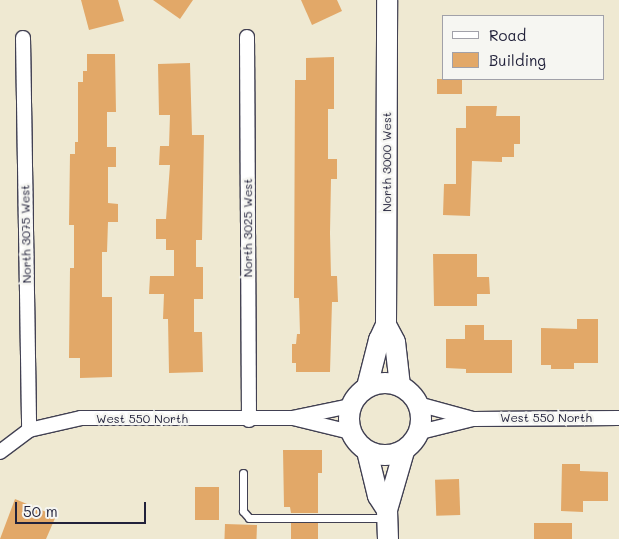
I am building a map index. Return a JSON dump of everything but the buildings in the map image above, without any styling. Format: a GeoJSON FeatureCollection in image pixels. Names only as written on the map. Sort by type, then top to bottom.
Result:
{"type":"FeatureCollection","features":[{"type":"Feature","properties":{"kind":"main road","name":"North 3000 West"},"geometry":{"type":"LineString","coordinates":[[367,387],[379,340],[386,325],[387,0]]}},
{"type":"Feature","properties":{"kind":"main road","name":"North 3000 West"},"geometry":{"type":"LineString","coordinates":[[386,325],[395,342],[400,386]]}},
{"type":"Feature","properties":{"kind":"main road"},"geometry":{"type":"LineString","coordinates":[[388,539],[388,514],[404,451],[420,432],[422,416],[418,404],[400,386],[379,383],[367,387],[350,406],[350,432],[367,451],[375,455],[404,451]]}},
{"type":"Feature","properties":{"kind":"main road"},"geometry":{"type":"LineString","coordinates":[[367,451],[378,496],[388,514]]}},
{"type":"Feature","properties":{"kind":"street","name":"North 3025 West"},"geometry":{"type":"LineString","coordinates":[[247,37],[249,420]]}},
{"type":"Feature","properties":{"kind":"street","name":"North 3075 West"},"geometry":{"type":"LineString","coordinates":[[23,38],[29,430]]}},
{"type":"Feature","properties":{"kind":"street","name":"West 550 North"},"geometry":{"type":"LineString","coordinates":[[418,404],[473,419]]}},
{"type":"Feature","properties":{"kind":"street","name":"West 550 North"},"geometry":{"type":"LineString","coordinates":[[0,452],[29,430],[81,418],[249,420],[293,418],[350,406]]}},
{"type":"Feature","properties":{"kind":"street","name":"West 550 North"},"geometry":{"type":"LineString","coordinates":[[293,418],[350,432]]}},
{"type":"Feature","properties":{"kind":"street","name":"West 550 North"},"geometry":{"type":"LineString","coordinates":[[420,432],[473,419],[619,418]]}},
{"type":"Feature","properties":{"kind":"lane"},"geometry":{"type":"LineString","coordinates":[[242,473],[243,511],[249,518],[388,514]]}}]}
